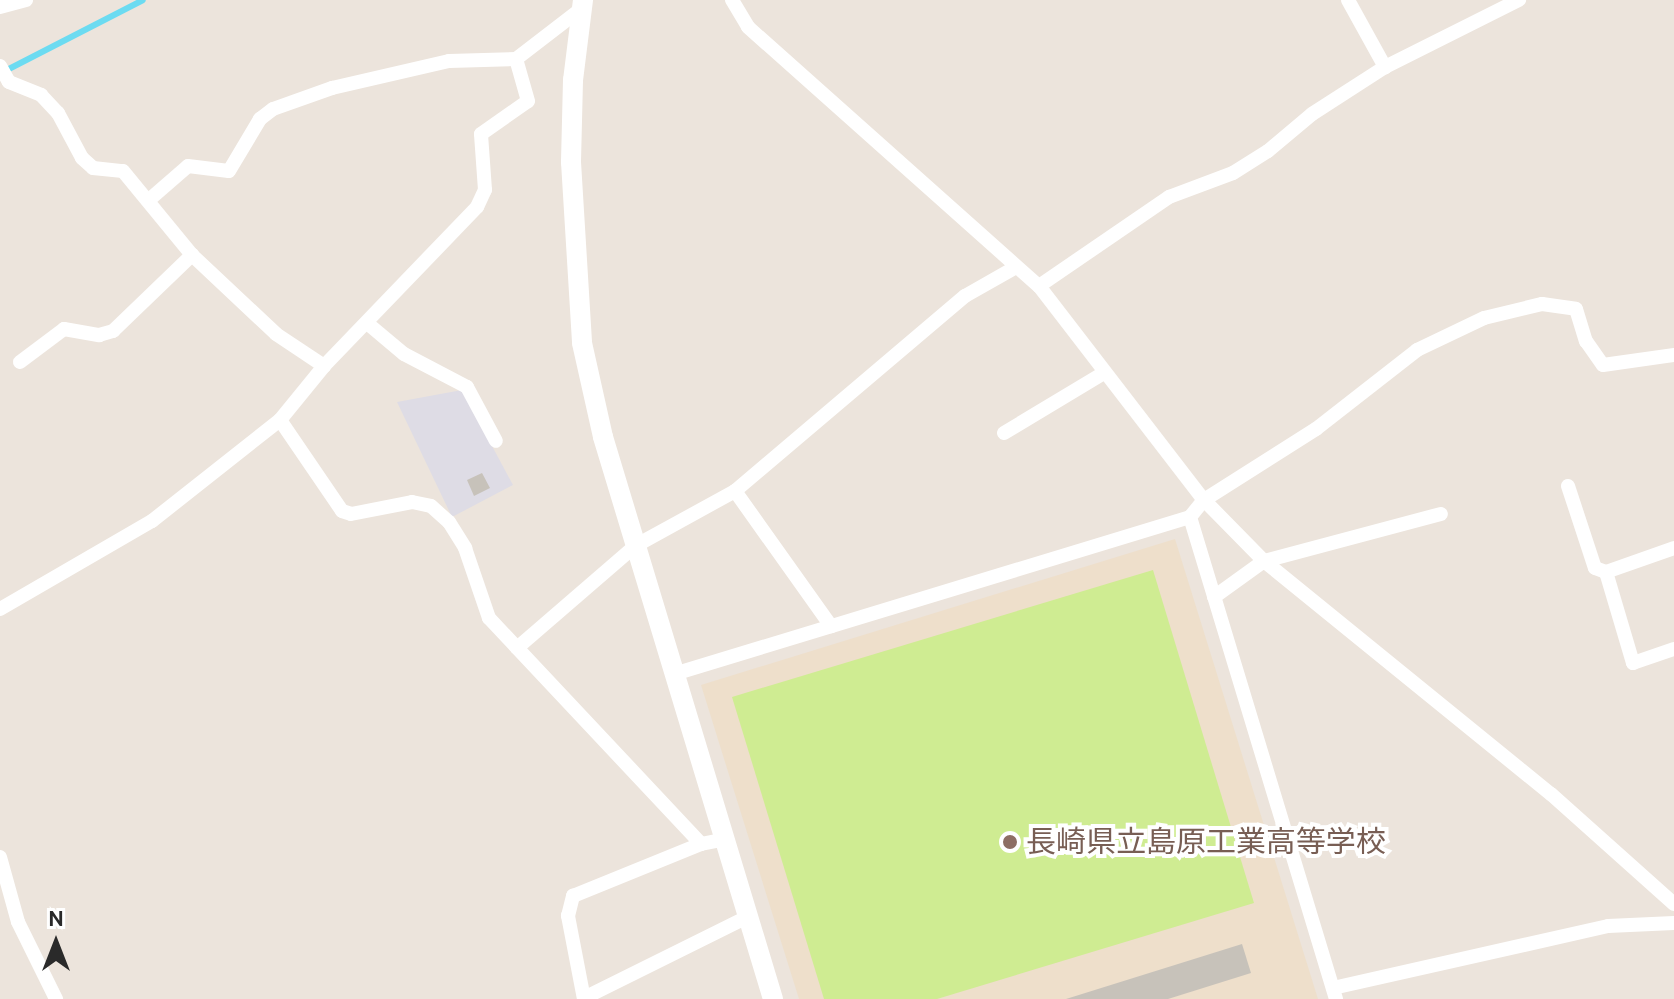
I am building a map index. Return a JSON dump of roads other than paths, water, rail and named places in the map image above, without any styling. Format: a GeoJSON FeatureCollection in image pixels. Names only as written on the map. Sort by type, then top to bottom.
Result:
{"type":"FeatureCollection","features":[{"type":"Feature","properties":{"kind":"street"},"geometry":{"type":"LineString","coordinates":[[0,7],[26,0]]}},
{"type":"Feature","properties":{"kind":"street"},"geometry":{"type":"LineString","coordinates":[[732,0],[748,27],[1039,286],[1102,374],[1204,500],[1264,561],[1551,794],[1674,904]]}},
{"type":"Feature","properties":{"kind":"street"},"geometry":{"type":"LineString","coordinates":[[1348,0],[1385,67]]}},
{"type":"Feature","properties":{"kind":"street"},"geometry":{"type":"LineString","coordinates":[[1039,286],[1169,197],[1233,173],[1268,151],[1312,114],[1385,67],[1519,0]]}},
{"type":"Feature","properties":{"kind":"street"},"geometry":{"type":"LineString","coordinates":[[150,199],[188,166],[229,171],[260,119],[273,109],[332,88],[435,64],[516,59],[582,4]]}},
{"type":"Feature","properties":{"kind":"street"},"geometry":{"type":"LineString","coordinates":[[582,4],[572,94],[574,269],[582,343],[635,546],[773,999]]}},
{"type":"Feature","properties":{"kind":"street"},"geometry":{"type":"LineString","coordinates":[[0,609],[152,521],[280,420],[324,366],[477,207],[485,190],[481,134],[528,101],[516,59]]}},
{"type":"Feature","properties":{"kind":"street"},"geometry":{"type":"LineString","coordinates":[[3,72],[41,95],[58,113],[93,168],[123,171],[150,199],[192,255],[276,334],[324,366]]}},
{"type":"Feature","properties":{"kind":"street"},"geometry":{"type":"LineString","coordinates":[[20,362],[64,329],[99,335],[113,331],[192,255]]}},
{"type":"Feature","properties":{"kind":"street"},"geometry":{"type":"LineString","coordinates":[[517,648],[635,546],[735,491],[965,296],[1016,267]]}},
{"type":"Feature","properties":{"kind":"street"},"geometry":{"type":"LineString","coordinates":[[674,674],[1190,517],[1204,500],[1316,429],[1417,350],[1484,318],[1542,304],[1576,309],[1586,341],[1603,365],[1674,355]]}},
{"type":"Feature","properties":{"kind":"street"},"geometry":{"type":"LineString","coordinates":[[367,323],[404,354],[456,377],[496,441]]}},
{"type":"Feature","properties":{"kind":"street"},"geometry":{"type":"LineString","coordinates":[[1004,433],[1102,374]]}},
{"type":"Feature","properties":{"kind":"street"},"geometry":{"type":"LineString","coordinates":[[280,420],[346,513],[412,502],[431,506],[449,522],[465,548],[489,618],[701,844]]}},
{"type":"Feature","properties":{"kind":"street"},"geometry":{"type":"LineString","coordinates":[[1568,486],[1595,568],[1606,572],[1674,548]]}},
{"type":"Feature","properties":{"kind":"street"},"geometry":{"type":"LineString","coordinates":[[735,491],[831,626]]}},
{"type":"Feature","properties":{"kind":"street"},"geometry":{"type":"LineString","coordinates":[[1214,597],[1264,561],[1441,514]]}},
{"type":"Feature","properties":{"kind":"street"},"geometry":{"type":"LineString","coordinates":[[1190,517],[1335,993],[1608,926],[1674,922]]}},
{"type":"Feature","properties":{"kind":"street"},"geometry":{"type":"LineString","coordinates":[[1606,572],[1633,663],[1674,649]]}},
{"type":"Feature","properties":{"kind":"street"},"geometry":{"type":"LineString","coordinates":[[726,839],[701,844],[573,896],[568,916],[584,999],[749,916]]}},
{"type":"Feature","properties":{"kind":"street"},"geometry":{"type":"LineString","coordinates":[[0,857],[18,922],[56,999]]}},
{"type":"Feature","properties":{"kind":"waterway"},"geometry":{"type":"LineString","coordinates":[[3,72],[143,0]]}},
{"type":"Feature","properties":{"kind":"place","name":"長崎県立島原工業高等学校"},"geometry":{"type":"Point","coordinates":[1010,842]}}]}
